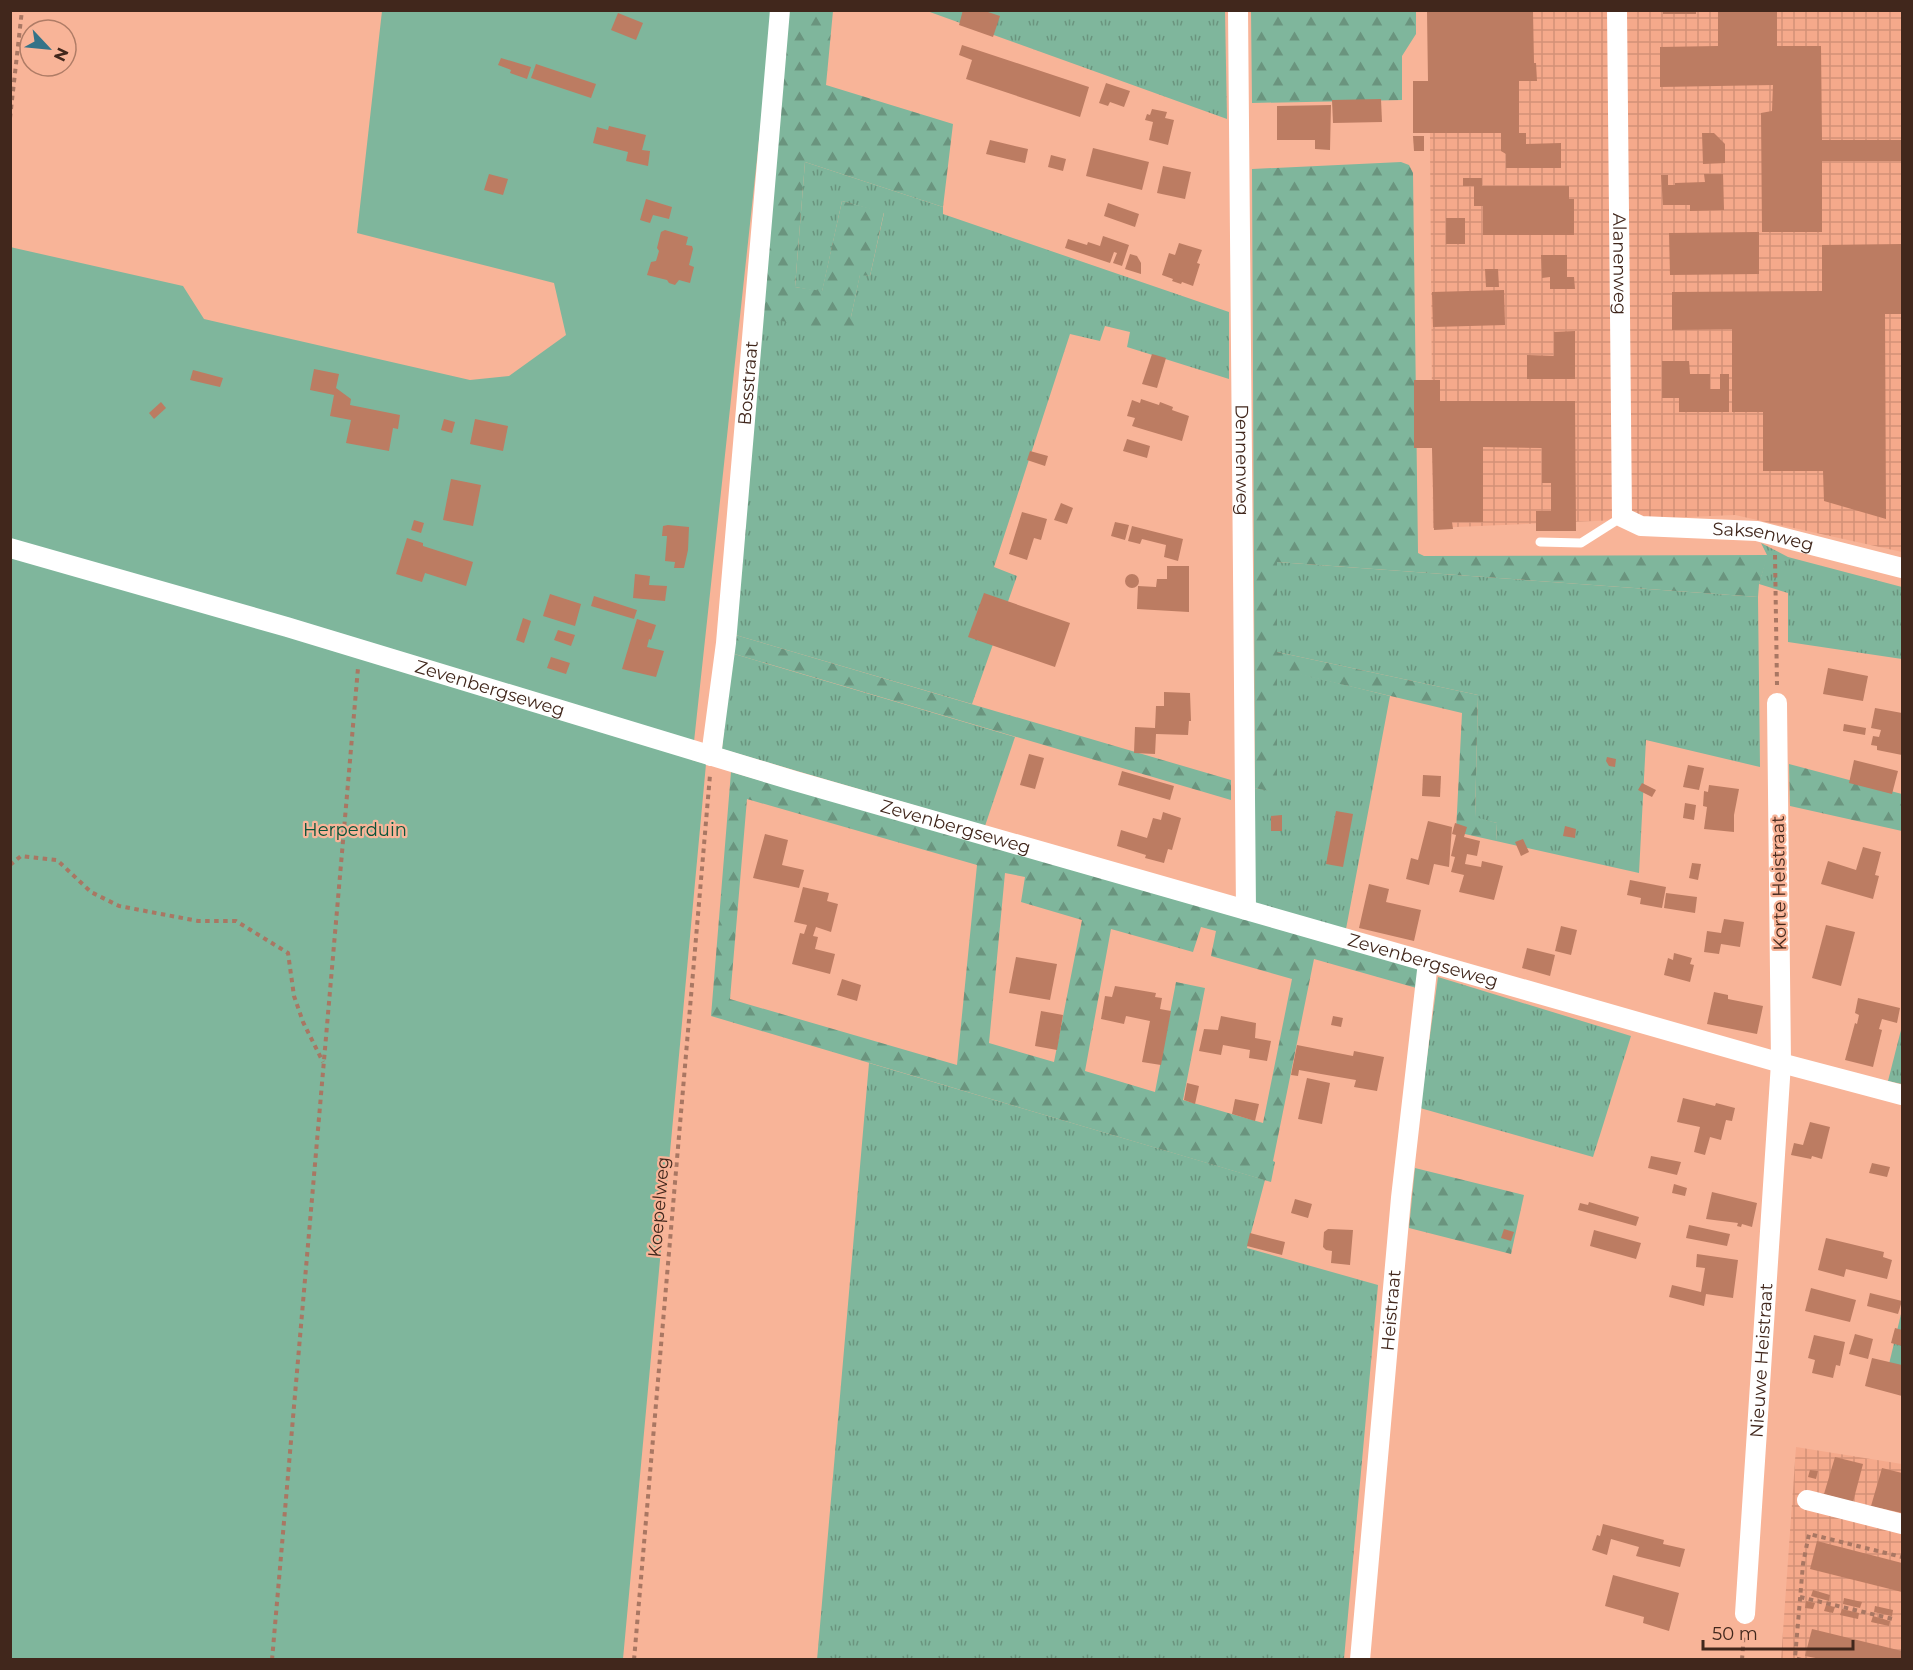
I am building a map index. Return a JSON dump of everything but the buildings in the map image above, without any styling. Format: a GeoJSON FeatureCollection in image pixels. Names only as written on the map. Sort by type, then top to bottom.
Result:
{"type":"FeatureCollection","features":[{"type":"Feature","properties":{"kind":"street","name":"Bosstraat"},"geometry":{"type":"LineString","coordinates":[[711,756],[726,643],[780,10]]}},
{"type":"Feature","properties":{"kind":"street","name":"Dennenweg"},"geometry":{"type":"LineString","coordinates":[[1238,10],[1246,910]]}},
{"type":"Feature","properties":{"kind":"street","name":"Alanenweg"},"geometry":{"type":"LineString","coordinates":[[1617,10],[1623,517]]}},
{"type":"Feature","properties":{"kind":"street","name":"Saksenweg"},"geometry":{"type":"LineString","coordinates":[[1623,517],[1641,526],[1757,531],[1902,568]]}},
{"type":"Feature","properties":{"kind":"street","name":"Zevenbergseweg"},"geometry":{"type":"LineString","coordinates":[[10,548],[286,627],[711,756],[1781,1063],[1902,1095]]}},
{"type":"Feature","properties":{"kind":"street","name":"Korte Heistraat"},"geometry":{"type":"LineString","coordinates":[[1777,703],[1781,1063]]}},
{"type":"Feature","properties":{"kind":"street","name":"Heistraat"},"geometry":{"type":"LineString","coordinates":[[1360,1659],[1401,1198],[1428,962]]}},
{"type":"Feature","properties":{"kind":"street","name":"Nieuwe Heistraat"},"geometry":{"type":"LineString","coordinates":[[1745,1614],[1781,1063]]}},
{"type":"Feature","properties":{"kind":"street"},"geometry":{"type":"LineString","coordinates":[[1807,1500],[1902,1524]]}},
{"type":"Feature","properties":{"kind":"lane"},"geometry":{"type":"LineString","coordinates":[[1540,542],[1581,543],[1623,517]]}},
{"type":"Feature","properties":{"kind":"path"},"geometry":{"type":"LineString","coordinates":[[10,118],[22,10]]}},
{"type":"Feature","properties":{"kind":"path"},"geometry":{"type":"LineString","coordinates":[[1775,554],[1777,703]]}},
{"type":"Feature","properties":{"kind":"path"},"geometry":{"type":"LineString","coordinates":[[272,1659],[359,651]]}},
{"type":"Feature","properties":{"kind":"path","name":"Koepelweg"},"geometry":{"type":"LineString","coordinates":[[634,1659],[711,756]]}},
{"type":"Feature","properties":{"kind":"path"},"geometry":{"type":"LineString","coordinates":[[10,865],[21,855],[57,860],[91,892],[119,906],[198,921],[236,921],[288,953],[294,996],[303,1022],[324,1063]]}},
{"type":"Feature","properties":{"kind":"path"},"geometry":{"type":"LineString","coordinates":[[1801,1659],[1795,1658],[1803,1564],[1809,1534],[1902,1557]]}},
{"type":"Feature","properties":{"kind":"path"},"geometry":{"type":"LineString","coordinates":[[1800,1597],[1893,1619]]}},
{"type":"Feature","properties":{"kind":"path"},"geometry":{"type":"LineString","coordinates":[[1742,1659],[1745,1614]]}},
{"type":"Feature","properties":{"kind":"shaded area"},"geometry":{"type":"Polygon","coordinates":[[[1429,11],[1902,11],[1902,552],[1735,515],[1433,528],[1429,11]]]}},
{"type":"Feature","properties":{"kind":"shaded area"},"geometry":{"type":"Polygon","coordinates":[[[1796,1447],[1902,1464],[1902,1659],[1781,1660],[1796,1447]]]}},
{"type":"Feature","properties":{"kind":"green space","name":"Herperduin"},"geometry":{"type":"Polygon","coordinates":[[[382,11],[773,11],[692,760],[706,764],[623,1659],[11,1659],[10,247],[183,286],[204,319],[470,380],[509,376],[566,335],[554,283],[357,233],[382,11]]]}},
{"type":"Feature","properties":{"kind":"green space"},"geometry":{"type":"Polygon","coordinates":[[[789,11],[833,11],[826,85],[953,124],[943,207],[805,162],[795,287],[822,291],[842,201],[884,212],[870,276],[860,275],[851,317],[860,319],[856,336],[762,317],[789,11]]]}},
{"type":"Feature","properties":{"kind":"green space"},"geometry":{"type":"Polygon","coordinates":[[[927,11],[1225,11],[1227,119],[927,11]]]}},
{"type":"Feature","properties":{"kind":"green space"},"geometry":{"type":"Polygon","coordinates":[[[1251,11],[1416,11],[1416,34],[1402,56],[1402,100],[1252,103],[1251,11]]]}},
{"type":"Feature","properties":{"kind":"green space"},"geometry":{"type":"Polygon","coordinates":[[[805,162],[943,207],[943,214],[1229,312],[1229,379],[1127,347],[1130,332],[1105,326],[1100,341],[1070,334],[994,567],[1017,576],[972,704],[732,634],[762,317],[851,317],[860,274],[870,276],[884,213],[842,201],[822,292],[795,287],[805,162]]]}},
{"type":"Feature","properties":{"kind":"green space"},"geometry":{"type":"Polygon","coordinates":[[[1401,162],[1409,165],[1413,173],[1418,553],[1424,556],[1768,555],[1759,584],[1758,597],[1277,562],[1277,652],[1478,695],[1475,817],[1497,823],[1496,841],[1456,832],[1462,713],[1277,669],[1277,793],[1255,788],[1252,169],[1401,162]]]}},
{"type":"Feature","properties":{"kind":"green space"},"geometry":{"type":"Polygon","coordinates":[[[1761,543],[1788,557],[1902,587],[1902,659],[1788,642],[1788,593],[1759,584],[1767,555],[1761,543]]]}},
{"type":"Feature","properties":{"kind":"green space"},"geometry":{"type":"Polygon","coordinates":[[[1277,562],[1758,597],[1760,767],[1646,740],[1639,873],[1496,841],[1497,823],[1475,818],[1478,695],[1277,652],[1277,562]]]}},
{"type":"Feature","properties":{"kind":"green space"},"geometry":{"type":"Polygon","coordinates":[[[732,634],[1231,780],[1231,800],[731,653],[732,634]]]}},
{"type":"Feature","properties":{"kind":"green space"},"geometry":{"type":"Polygon","coordinates":[[[731,653],[1015,737],[985,826],[722,749],[731,653]]]}},
{"type":"Feature","properties":{"kind":"green space"},"geometry":{"type":"Polygon","coordinates":[[[1277,668],[1390,696],[1346,929],[1255,903],[1255,788],[1277,792],[1277,668]]]}},
{"type":"Feature","properties":{"kind":"green space"},"geometry":{"type":"Polygon","coordinates":[[[1789,764],[1902,794],[1902,831],[1790,806],[1789,764]]]}},
{"type":"Feature","properties":{"kind":"green space"},"geometry":{"type":"Polygon","coordinates":[[[731,772],[1422,970],[1420,989],[1314,959],[1273,1161],[1275,1162],[1271,1182],[711,1016],[731,772]],[[747,799],[730,999],[957,1065],[977,865],[747,799]],[[1005,873],[989,1043],[1054,1062],[1082,920],[1021,902],[1025,877],[1005,873]],[[1201,927],[1193,952],[1111,929],[1085,1071],[1155,1092],[1176,982],[1205,988],[1183,1100],[1263,1123],[1292,979],[1211,956],[1216,931],[1201,927]]]}},
{"type":"Feature","properties":{"kind":"green space"},"geometry":{"type":"Polygon","coordinates":[[[1438,977],[1631,1036],[1593,1157],[1420,1108],[1438,977]]]}},
{"type":"Feature","properties":{"kind":"green space"},"geometry":{"type":"Polygon","coordinates":[[[1902,1026],[1902,1084],[1888,1081],[1902,1026]]]}},
{"type":"Feature","properties":{"kind":"green space"},"geometry":{"type":"Polygon","coordinates":[[[869,1063],[1265,1180],[1247,1248],[1378,1285],[1344,1659],[817,1660],[869,1063]]]}},
{"type":"Feature","properties":{"kind":"green space"},"geometry":{"type":"Polygon","coordinates":[[[1415,1168],[1524,1195],[1511,1254],[1409,1228],[1415,1168]]]}},
{"type":"Feature","properties":{"kind":"green space"},"geometry":{"type":"Polygon","coordinates":[[[1902,1310],[1902,1371],[1889,1364],[1902,1310]]]}}]}
